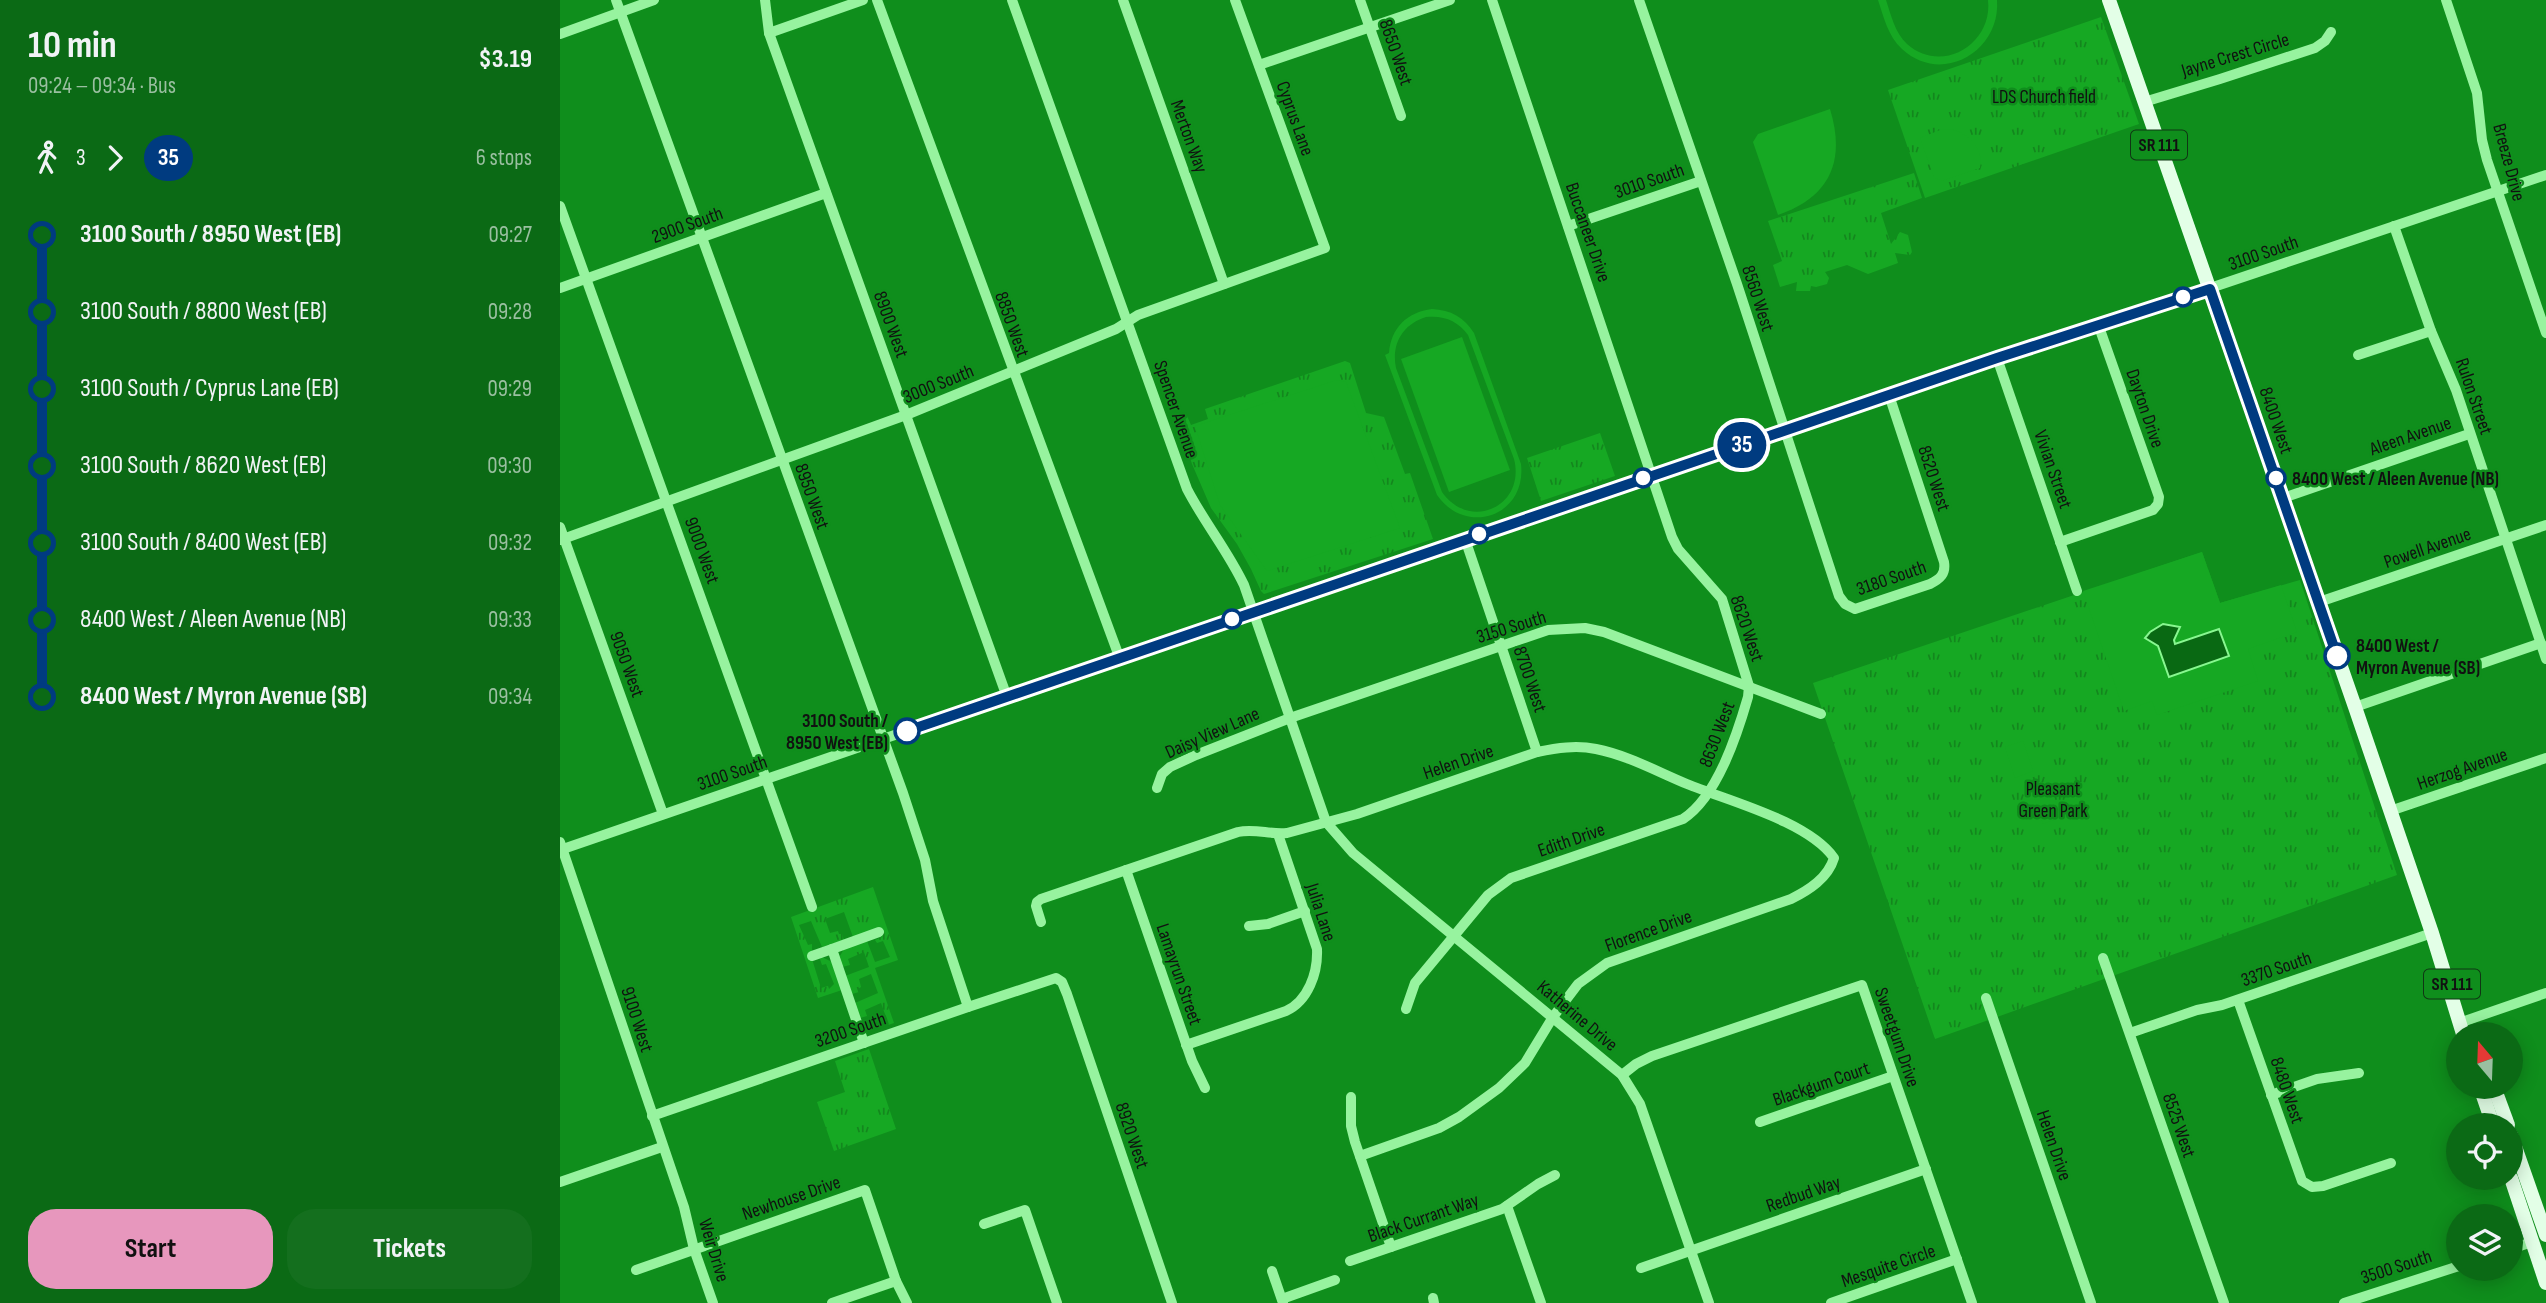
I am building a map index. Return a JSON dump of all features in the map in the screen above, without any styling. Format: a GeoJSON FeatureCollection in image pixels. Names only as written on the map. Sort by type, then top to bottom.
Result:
{"type":"FeatureCollection","features":[{"type":"Feature","properties":{"kind":"main road","name":"8400 West"},"geometry":{"type":"LineString","coordinates":[[2109,0],[2319,602],[2462,1022]]}},
{"type":"Feature","properties":{"kind":"main road"},"geometry":{"type":"LineString","coordinates":[[2523,1169],[2546,1234],[2539,1242]]}},
{"type":"Feature","properties":{"kind":"main road"},"geometry":{"type":"LineString","coordinates":[[2516,1190],[2539,1242],[2546,1283]]}},
{"type":"Feature","properties":{"kind":"street","name":"8950 West"},"geometry":{"type":"LineString","coordinates":[[616,0],[919,841],[933,901],[968,1007]]}},
{"type":"Feature","properties":{"kind":"street"},"geometry":{"type":"LineString","coordinates":[[560,34],[654,0]]}},
{"type":"Feature","properties":{"kind":"street","name":"8900 West"},"geometry":{"type":"LineString","coordinates":[[765,0],[769,33],[1007,697]]}},
{"type":"Feature","properties":{"kind":"street"},"geometry":{"type":"LineString","coordinates":[[769,33],[863,0]]}},
{"type":"Feature","properties":{"kind":"street","name":"8850 West"},"geometry":{"type":"LineString","coordinates":[[877,0],[1120,659]]}},
{"type":"Feature","properties":{"kind":"street","name":"Spencer Avenue"},"geometry":{"type":"LineString","coordinates":[[1012,0],[1187,489],[1203,520],[1235,565],[1326,822]]}},
{"type":"Feature","properties":{"kind":"street","name":"Merton Way"},"geometry":{"type":"LineString","coordinates":[[1123,0],[1224,284]]}},
{"type":"Feature","properties":{"kind":"street","name":"Cyprus Lane"},"geometry":{"type":"LineString","coordinates":[[1235,0],[1325,247]]}},
{"type":"Feature","properties":{"kind":"street","name":"8650 West"},"geometry":{"type":"LineString","coordinates":[[1360,0],[1401,116]]}},
{"type":"Feature","properties":{"kind":"street"},"geometry":{"type":"LineString","coordinates":[[1259,65],[1450,0]]}},
{"type":"Feature","properties":{"kind":"street","name":"Buccaneer Drive"},"geometry":{"type":"LineString","coordinates":[[1492,0],[1653,475]]}},
{"type":"Feature","properties":{"kind":"street","name":"8560 West"},"geometry":{"type":"LineString","coordinates":[[1639,0],[1839,596],[1847,606]]}},
{"type":"Feature","properties":{"kind":"street","name":"Breeze Drive"},"geometry":{"type":"LineString","coordinates":[[2446,0],[2477,93],[2482,140],[2546,333]]}},
{"type":"Feature","properties":{"kind":"street","name":"Jayne Crest Circle"},"geometry":{"type":"LineString","coordinates":[[2144,102],[2315,48],[2325,41],[2331,32]]}},
{"type":"Feature","properties":{"kind":"street","name":"3100 South"},"geometry":{"type":"LineString","coordinates":[[561,847],[1120,659],[1465,538],[2546,175]]}},
{"type":"Feature","properties":{"kind":"street","name":"3010 South"},"geometry":{"type":"LineString","coordinates":[[1568,226],[1701,181]]}},
{"type":"Feature","properties":{"kind":"street","name":"2900 South"},"geometry":{"type":"LineString","coordinates":[[560,288],[826,193]]}},
{"type":"Feature","properties":{"kind":"street","name":"9000 West"},"geometry":{"type":"LineString","coordinates":[[560,206],[812,907]]}},
{"type":"Feature","properties":{"kind":"street","name":"Rulon Street"},"geometry":{"type":"LineString","coordinates":[[2394,226],[2431,331],[2452,379],[2546,659]]}},
{"type":"Feature","properties":{"kind":"street","name":"3000 South"},"geometry":{"type":"LineString","coordinates":[[562,539],[906,415],[1116,329],[1138,315],[1325,247]]}},
{"type":"Feature","properties":{"kind":"street","name":"Dayton Drive"},"geometry":{"type":"LineString","coordinates":[[2060,542],[2152,510],[2158,504],[2159,497],[2098,324]]}},
{"type":"Feature","properties":{"kind":"street"},"geometry":{"type":"LineString","coordinates":[[2358,355],[2431,331]]}},
{"type":"Feature","properties":{"kind":"street","name":"Vivian Street"},"geometry":{"type":"LineString","coordinates":[[1997,358],[2077,591]]}},
{"type":"Feature","properties":{"kind":"street","name":"8520 West"},"geometry":{"type":"LineString","coordinates":[[1889,395],[1944,562],[1944,573]]}},
{"type":"Feature","properties":{"kind":"street","name":"Aleen Avenue"},"geometry":{"type":"LineString","coordinates":[[2283,498],[2469,434]]}},
{"type":"Feature","properties":{"kind":"street","name":"8620 West"},"geometry":{"type":"LineString","coordinates":[[1653,475],[1678,549],[1722,600],[1749,686]]}},
{"type":"Feature","properties":{"kind":"street","name":"Powell Avenue"},"geometry":{"type":"LineString","coordinates":[[2319,602],[2546,525]]}},
{"type":"Feature","properties":{"kind":"street","name":"9050 West"},"geometry":{"type":"LineString","coordinates":[[560,527],[562,539],[663,814]]}},
{"type":"Feature","properties":{"kind":"street","name":"8700 West"},"geometry":{"type":"LineString","coordinates":[[1465,538],[1537,752]]}},
{"type":"Feature","properties":{"kind":"street","name":"3180 South"},"geometry":{"type":"LineString","coordinates":[[1847,606],[1858,608],[1884,600],[1930,584],[1944,573]]}},
{"type":"Feature","properties":{"kind":"street","name":"3150 South"},"geometry":{"type":"LineString","coordinates":[[1290,718],[1548,630],[1585,628],[1604,632],[1821,714]]}},
{"type":"Feature","properties":{"kind":"street"},"geometry":{"type":"LineString","coordinates":[[2355,707],[2541,643]]}},
{"type":"Feature","properties":{"kind":"street","name":"8630 West"},"geometry":{"type":"LineString","coordinates":[[1709,793],[1718,778],[1744,711],[1749,686]]}},
{"type":"Feature","properties":{"kind":"street","name":"Daisy View Lane"},"geometry":{"type":"LineString","coordinates":[[1157,788],[1162,774],[1183,760],[1290,718]]}},
{"type":"Feature","properties":{"kind":"street","name":"Helen Drive"},"geometry":{"type":"LineString","coordinates":[[1041,922],[1037,902],[1238,832],[1257,830],[1278,834],[1357,814],[1537,752],[1566,746],[1606,751],[1774,817],[1820,843],[1835,858]]}},
{"type":"Feature","properties":{"kind":"street","name":"Herzog Avenue"},"geometry":{"type":"LineString","coordinates":[[2390,810],[2546,758]]}},
{"type":"Feature","properties":{"kind":"street","name":"Edith Drive"},"geometry":{"type":"LineString","coordinates":[[1406,1009],[1415,983],[1488,895],[1511,878],[1683,819],[1694,812],[1709,793]]}},
{"type":"Feature","properties":{"kind":"street","name":"Katherine Drive"},"geometry":{"type":"LineString","coordinates":[[1326,822],[1353,853],[1622,1075],[1640,1104],[1709,1303]]}},
{"type":"Feature","properties":{"kind":"street","name":"Julia Lane"},"geometry":{"type":"LineString","coordinates":[[1186,1045],[1299,1004],[1307,994],[1317,958],[1316,945],[1278,834]]}},
{"type":"Feature","properties":{"kind":"street","name":"9100 West"},"geometry":{"type":"LineString","coordinates":[[561,847],[684,1207]]}},
{"type":"Feature","properties":{"kind":"street","name":"Florence Drive"},"geometry":{"type":"LineString","coordinates":[[1360,1156],[1418,1136],[1459,1117],[1513,1076],[1525,1063],[1553,1017],[1578,984],[1607,962],[1791,898],[1814,885],[1831,867],[1835,858]]}},
{"type":"Feature","properties":{"kind":"street","name":"Lamayrun Street"},"geometry":{"type":"LineString","coordinates":[[1126,870],[1186,1045],[1205,1088]]}},
{"type":"Feature","properties":{"kind":"street"},"geometry":{"type":"LineString","coordinates":[[1249,926],[1268,924],[1305,911]]}},
{"type":"Feature","properties":{"kind":"street"},"geometry":{"type":"LineString","coordinates":[[812,956],[879,932]]}},
{"type":"Feature","properties":{"kind":"street","name":"3370 South"},"geometry":{"type":"LineString","coordinates":[[2130,1033],[2238,1000],[2432,933]]}},
{"type":"Feature","properties":{"kind":"street"},"geometry":{"type":"LineString","coordinates":[[832,949],[864,1043]]}},
{"type":"Feature","properties":{"kind":"street","name":"8525 West"},"geometry":{"type":"LineString","coordinates":[[2103,958],[2224,1303]]}},
{"type":"Feature","properties":{"kind":"street","name":"3200 South"},"geometry":{"type":"LineString","coordinates":[[652,1116],[1053,978],[1059,980]]}},
{"type":"Feature","properties":{"kind":"street","name":"8920 West"},"geometry":{"type":"LineString","coordinates":[[1059,980],[1067,994],[1172,1303]]}},
{"type":"Feature","properties":{"kind":"street","name":"Sweetgum Drive"},"geometry":{"type":"LineString","coordinates":[[1622,1075],[1652,1056],[1861,985],[1972,1303]]}},
{"type":"Feature","properties":{"kind":"street"},"geometry":{"type":"LineString","coordinates":[[2473,1022],[2546,993]]}},
{"type":"Feature","properties":{"kind":"street","name":"Helen Drive"},"geometry":{"type":"LineString","coordinates":[[1986,998],[2091,1303]]}},
{"type":"Feature","properties":{"kind":"street","name":"8480 West"},"geometry":{"type":"LineString","coordinates":[[2238,1000],[2300,1176],[2306,1185],[2323,1186],[2391,1163]]}},
{"type":"Feature","properties":{"kind":"street"},"geometry":{"type":"LineString","coordinates":[[2271,1095],[2328,1076],[2359,1073]]}},
{"type":"Feature","properties":{"kind":"street","name":"Blackgum Court"},"geometry":{"type":"LineString","coordinates":[[1760,1122],[1893,1076]]}},
{"type":"Feature","properties":{"kind":"street"},"geometry":{"type":"LineString","coordinates":[[1351,1097],[1351,1126],[1391,1247]]}},
{"type":"Feature","properties":{"kind":"street"},"geometry":{"type":"LineString","coordinates":[[560,1182],[662,1147]]}},
{"type":"Feature","properties":{"kind":"street","name":"Redbud Way"},"geometry":{"type":"LineString","coordinates":[[1641,1268],[1926,1169]]}},
{"type":"Feature","properties":{"kind":"street","name":"Black Currant Way"},"geometry":{"type":"LineString","coordinates":[[1350,1261],[1507,1206],[1555,1175]]}},
{"type":"Feature","properties":{"kind":"street","name":"Newhouse Drive"},"geometry":{"type":"LineString","coordinates":[[694,1249],[865,1190],[896,1281],[907,1303]]}},
{"type":"Feature","properties":{"kind":"street"},"geometry":{"type":"LineString","coordinates":[[1507,1206],[1541,1303]]}},
{"type":"Feature","properties":{"kind":"street","name":"Weir Drive"},"geometry":{"type":"LineString","coordinates":[[684,1207],[694,1249],[713,1303]]}},
{"type":"Feature","properties":{"kind":"street"},"geometry":{"type":"LineString","coordinates":[[984,1224],[1025,1210],[1057,1303]]}},
{"type":"Feature","properties":{"kind":"street"},"geometry":{"type":"LineString","coordinates":[[636,1270],[694,1249]]}},
{"type":"Feature","properties":{"kind":"street","name":"Mesquite Circle"},"geometry":{"type":"LineString","coordinates":[[1831,1303],[1957,1259]]}},
{"type":"Feature","properties":{"kind":"street","name":"3500 South"},"geometry":{"type":"LineString","coordinates":[[2344,1303],[2446,1270]]}},
{"type":"Feature","properties":{"kind":"street"},"geometry":{"type":"LineString","coordinates":[[1272,1271],[1283,1301],[1335,1280]]}},
{"type":"Feature","properties":{"kind":"street"},"geometry":{"type":"LineString","coordinates":[[832,1303],[896,1281]]}},
{"type":"Feature","properties":{"kind":"green space"},"geometry":{"type":"Polygon","coordinates":[[[1878,0],[1886,0],[1896,29],[1907,44],[1921,53],[1935,56],[1962,50],[1974,41],[1987,16],[1988,0],[1997,0],[1996,18],[1979,48],[1966,58],[1951,63],[1934,64],[1918,60],[1897,44],[1878,0]]]}},
{"type":"Feature","properties":{"kind":"green space","name":"LDS Church field"},"geometry":{"type":"Polygon","coordinates":[[[2101,17],[2139,124],[1925,198],[1888,90],[2101,17]]]}},
{"type":"Feature","properties":{"kind":"green space"},"geometry":{"type":"Polygon","coordinates":[[[1830,109],[1836,145],[1829,175],[1822,187],[1810,198],[1778,215],[1753,142],[1758,134],[1830,109]]]}},
{"type":"Feature","properties":{"kind":"green space"},"geometry":{"type":"Polygon","coordinates":[[[1950,129],[1973,142],[1980,154],[1980,168],[1941,181],[1934,177],[1920,138],[1950,129]]]}},
{"type":"Feature","properties":{"kind":"green space"},"geometry":{"type":"Polygon","coordinates":[[[1914,173],[1922,198],[1881,213],[1891,244],[1900,232],[1908,235],[1912,252],[1910,255],[1895,253],[1898,263],[1868,274],[1847,265],[1825,272],[1829,278],[1827,284],[1811,286],[1810,291],[1796,291],[1797,282],[1780,287],[1773,265],[1782,261],[1768,221],[1914,173]]]}},
{"type":"Feature","properties":{"kind":"green space"},"geometry":{"type":"Polygon","coordinates":[[[1432,309],[1451,313],[1466,323],[1474,333],[1521,464],[1520,482],[1514,497],[1505,508],[1492,515],[1463,515],[1449,508],[1437,495],[1385,355],[1389,353],[1393,336],[1402,323],[1432,309]],[[1445,318],[1418,320],[1400,336],[1395,351],[1396,368],[1442,492],[1454,504],[1480,512],[1504,501],[1512,490],[1516,476],[1514,459],[1468,335],[1455,323],[1445,318]]]}},
{"type":"Feature","properties":{"kind":"green space"},"geometry":{"type":"Polygon","coordinates":[[[1462,337],[1510,470],[1449,492],[1401,359],[1462,337]]]}},
{"type":"Feature","properties":{"kind":"green space"},"geometry":{"type":"Polygon","coordinates":[[[1345,361],[1350,363],[1366,413],[1384,417],[1405,474],[1410,473],[1433,539],[1264,594],[1237,544],[1211,508],[1192,464],[1178,420],[1187,416],[1191,425],[1208,419],[1205,409],[1345,361]]]}},
{"type":"Feature","properties":{"kind":"green space"},"geometry":{"type":"Polygon","coordinates":[[[1337,380],[1346,382],[1400,528],[1267,571],[1220,505],[1195,426],[1337,380]]]}},
{"type":"Feature","properties":{"kind":"green space"},"geometry":{"type":"Polygon","coordinates":[[[1600,433],[1615,476],[1541,501],[1527,458],[1600,433]]]}},
{"type":"Feature","properties":{"kind":"green space","name":"Pleasant Green Park"},"geometry":{"type":"Polygon","coordinates":[[[2202,552],[2220,603],[2300,580],[2397,875],[1935,1039],[1813,683],[2202,552]]]}},
{"type":"Feature","properties":{"kind":"green space"},"geometry":{"type":"Polygon","coordinates":[[[2202,552],[2220,603],[2281,585],[2297,632],[2248,649],[2258,681],[2157,715],[2152,701],[2124,711],[2083,591],[2202,552]]]}},
{"type":"Feature","properties":{"kind":"green space"},"geometry":{"type":"Polygon","coordinates":[[[2023,741],[2033,771],[2015,778],[2005,747],[2023,741]]]}},
{"type":"Feature","properties":{"kind":"green space"},"geometry":{"type":"Polygon","coordinates":[[[2051,788],[2061,817],[2043,824],[2033,794],[2051,788]]]}},
{"type":"Feature","properties":{"kind":"green space"},"geometry":{"type":"Polygon","coordinates":[[[873,887],[898,960],[875,968],[894,1023],[865,1033],[865,1026],[886,1017],[881,1003],[865,1010],[867,1016],[860,1018],[855,1003],[878,993],[871,974],[859,979],[859,992],[852,994],[845,976],[869,967],[864,952],[848,959],[850,965],[842,967],[840,956],[844,949],[867,941],[875,962],[890,957],[883,941],[877,943],[875,940],[882,937],[881,932],[853,937],[844,912],[825,919],[830,933],[838,931],[844,940],[822,947],[811,921],[799,925],[808,945],[812,944],[812,959],[821,988],[828,986],[829,989],[834,984],[826,964],[822,965],[822,957],[832,962],[842,990],[818,998],[791,917],[873,887]]]}},
{"type":"Feature","properties":{"kind":"green space"},"geometry":{"type":"Polygon","coordinates":[[[869,1049],[896,1129],[834,1151],[817,1102],[845,1092],[835,1061],[869,1049]]]}},
{"type":"Feature","properties":{"kind":"shaded area"},"geometry":{"type":"Polygon","coordinates":[[[2163,624],[2180,627],[2175,644],[2219,629],[2229,656],[2169,677],[2158,646],[2145,638],[2163,624]]]}},
{"type":"Feature","properties":{"kind":"bus line","name":"35"},"geometry":{"type":"LineString","coordinates":[[907,731],[1997,358],[2210,289],[2337,656]]}},
{"type":"Feature","properties":{"kind":"place","name":"8400 West / Aleen Avenue (NB)"},"geometry":{"type":"Point","coordinates":[2276,478]}},
{"type":"Feature","properties":{"kind":"place","name":"8400 West / Myron Avenue (SB)"},"geometry":{"type":"Point","coordinates":[2337,656]}},
{"type":"Feature","properties":{"kind":"place","name":"3100 South / 8950 West (EB)"},"geometry":{"type":"Point","coordinates":[907,731]}}]}
